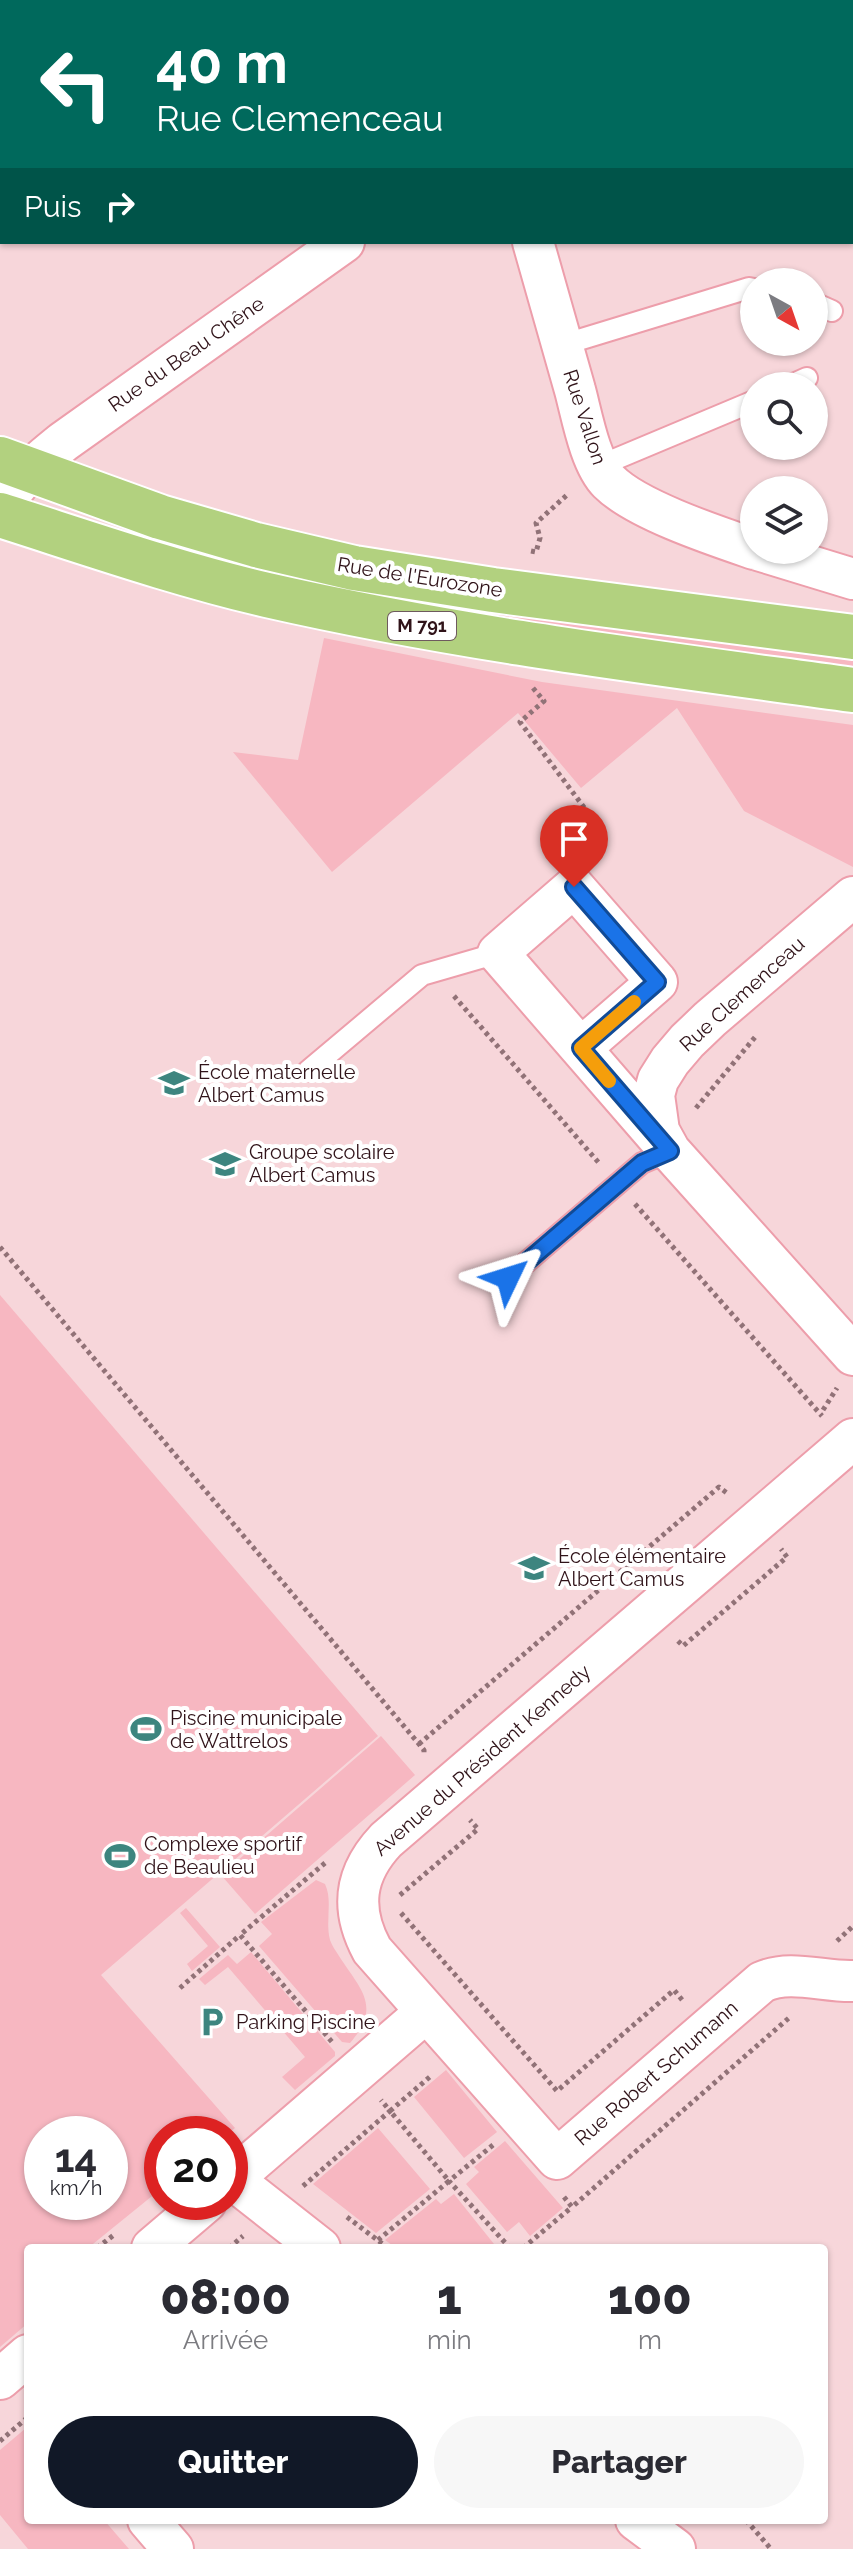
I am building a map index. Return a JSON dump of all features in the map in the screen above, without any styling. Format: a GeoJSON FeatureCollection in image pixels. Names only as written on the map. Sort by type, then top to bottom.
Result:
{"type":"FeatureCollection","features":[{"type":"Feature","properties":{"kind":"main road","name":"Rue de l'Eurozone"},"geometry":{"type":"LineString","coordinates":[[15,464],[187,526],[354,568],[493,590],[853,637]]}},
{"type":"Feature","properties":{"kind":"main road","name":"M 791"},"geometry":{"type":"LineString","coordinates":[[0,516],[201,578],[336,609],[487,637],[853,690]]}},
{"type":"Feature","properties":{"kind":"street","name":"Rue du Beau Chêne"},"geometry":{"type":"LineString","coordinates":[[0,516],[14,487],[15,464],[63,442],[341,244]]}},
{"type":"Feature","properties":{"kind":"street","name":"Rue Vallon"},"geometry":{"type":"LineString","coordinates":[[534,244],[585,427],[607,480],[644,505],[740,543]]}},
{"type":"Feature","properties":{"kind":"street","name":"Rue Vallon"},"geometry":{"type":"LineString","coordinates":[[804,564],[853,579]]}},
{"type":"Feature","properties":{"kind":"street"},"geometry":{"type":"LineString","coordinates":[[498,953],[574,887],[657,982],[581,1048]]}},
{"type":"Feature","properties":{"kind":"street","name":"Rue Clemenceau"},"geometry":{"type":"LineString","coordinates":[[667,1145],[655,1113],[654,1095],[658,1080],[670,1061],[710,1019],[853,897]]}},
{"type":"Feature","properties":{"kind":"street","name":"Rue Clemenceau"},"geometry":{"type":"LineString","coordinates":[[498,953],[667,1145],[847,1368]]}},
{"type":"Feature","properties":{"kind":"street","name":"Avenue du Président Kennedy"},"geometry":{"type":"LineString","coordinates":[[426,2012],[372,1950],[361,1930],[358,1891],[372,1855],[850,1441]]}},
{"type":"Feature","properties":{"kind":"street","name":"Rue Robert Schumann"},"geometry":{"type":"LineString","coordinates":[[426,2012],[557,2159],[762,1982],[784,1976],[853,1981]]}},
{"type":"Feature","properties":{"kind":"street"},"geometry":{"type":"LineString","coordinates":[[248,2165],[426,2012]]}},
{"type":"Feature","properties":{"kind":"street"},"geometry":{"type":"LineString","coordinates":[[248,2203],[314,2244]]}},
{"type":"Feature","properties":{"kind":"street"},"geometry":{"type":"LineString","coordinates":[[157,2244],[185,2220]]}},
{"type":"Feature","properties":{"kind":"street"},"geometry":{"type":"LineString","coordinates":[[151,2524],[173,2549]]}},
{"type":"Feature","properties":{"kind":"lane"},"geometry":{"type":"LineString","coordinates":[[562,345],[740,291]]}},
{"type":"Feature","properties":{"kind":"lane"},"geometry":{"type":"LineString","coordinates":[[599,466],[740,407]]}},
{"type":"Feature","properties":{"kind":"lane"},"geometry":{"type":"LineString","coordinates":[[308,1071],[422,975],[498,953]]}},
{"type":"Feature","properties":{"kind":"lane"},"geometry":{"type":"LineString","coordinates":[[508,1278],[667,1145]]}},
{"type":"Feature","properties":{"kind":"path"},"geometry":{"type":"LineString","coordinates":[[523,550],[536,552],[540,538],[536,523],[599,466]]}},
{"type":"Feature","properties":{"kind":"path"},"geometry":{"type":"LineString","coordinates":[[526,680],[544,701],[520,722],[589,814],[574,887]]}},
{"type":"Feature","properties":{"kind":"path"},"geometry":{"type":"LineString","coordinates":[[433,972],[821,1414],[850,1441]]}},
{"type":"Feature","properties":{"kind":"path"},"geometry":{"type":"LineString","coordinates":[[667,1145],[763,1028]]}},
{"type":"Feature","properties":{"kind":"path"},"geometry":{"type":"LineString","coordinates":[[0,1247],[424,1750],[424,1778],[439,1795],[457,1804],[478,1829],[391,1902],[557,2091],[674,1990],[684,2001]]}},
{"type":"Feature","properties":{"kind":"path"},"geometry":{"type":"LineString","coordinates":[[809,1424],[821,1414],[847,1368]]}},
{"type":"Feature","properties":{"kind":"path"},"geometry":{"type":"LineString","coordinates":[[419,1744],[719,1487],[727,1493],[738,1484]]}},
{"type":"Feature","properties":{"kind":"path"},"geometry":{"type":"LineString","coordinates":[[180,1988],[331,1858]]}},
{"type":"Feature","properties":{"kind":"path"},"geometry":{"type":"LineString","coordinates":[[830,1946],[853,1926]]}},
{"type":"Feature","properties":{"kind":"path"},"geometry":{"type":"LineString","coordinates":[[240,1935],[333,2043]]}},
{"type":"Feature","properties":{"kind":"path"},"geometry":{"type":"LineString","coordinates":[[390,2111],[506,2244]]}},
{"type":"Feature","properties":{"kind":"path"},"geometry":{"type":"LineString","coordinates":[[378,2240],[496,2142]]}},
{"type":"Feature","properties":{"kind":"path"},"geometry":{"type":"LineString","coordinates":[[528,2244],[572,2207]]}},
{"type":"Feature","properties":{"kind":"path"},"geometry":{"type":"LineString","coordinates":[[0,2441],[24,2420]]}},
{"type":"Feature","properties":{"kind":"path"},"geometry":{"type":"LineString","coordinates":[[749,2524],[771,2549]]}},
{"type":"Feature","properties":{"kind":"shaded area"},"geometry":{"type":"Polygon","coordinates":[[[500,602],[853,650],[853,682],[497,632],[500,602]]]}},
{"type":"Feature","properties":{"kind":"shaded area"},"geometry":{"type":"Polygon","coordinates":[[[324,638],[542,682],[853,725],[853,867],[744,811],[677,708],[581,788],[518,713],[332,872],[233,752],[298,760],[324,638]]]}},
{"type":"Feature","properties":{"kind":"shaded area","name":"Complexe sportif de Beaulieu"},"geometry":{"type":"Polygon","coordinates":[[[0,1295],[378,1736],[101,1975],[224,2116],[144,2116],[144,2203],[128,2216],[128,2116],[24,2116],[24,2220],[123,2220],[93,2244],[24,2244],[24,2326],[0,2347],[0,1295]]]}},
{"type":"Feature","properties":{"kind":"shaded area"},"geometry":{"type":"Polygon","coordinates":[[[381,1736],[415,1775],[255,1914],[221,1875],[381,1736]]]}},
{"type":"Feature","properties":{"kind":"shaded area"},"geometry":{"type":"Polygon","coordinates":[[[316,1880],[325,1884],[327,1891],[331,1942],[365,1998],[365,2019],[350,2043],[342,2042],[259,1946],[272,1934],[261,1922],[316,1880]]]}},
{"type":"Feature","properties":{"kind":"shaded area"},"geometry":{"type":"Polygon","coordinates":[[[186,1908],[220,1947],[192,1971],[187,1964],[208,1946],[180,1913],[186,1908]]]}},
{"type":"Feature","properties":{"kind":"shaded area"},"geometry":{"type":"Polygon","coordinates":[[[251,1952],[335,2052],[335,2056],[295,2090],[282,2077],[305,2057],[228,1967],[205,1985],[199,1979],[228,1955],[237,1964],[251,1952]]]}},
{"type":"Feature","properties":{"kind":"shaded area"},"geometry":{"type":"Polygon","coordinates":[[[446,2070],[497,2132],[464,2158],[414,2097],[446,2070]]]}},
{"type":"Feature","properties":{"kind":"shaded area"},"geometry":{"type":"Polygon","coordinates":[[[378,2128],[430,2189],[376,2233],[313,2184],[378,2128]]]}},
{"type":"Feature","properties":{"kind":"shaded area"},"geometry":{"type":"Polygon","coordinates":[[[505,2141],[563,2208],[530,2236],[519,2222],[507,2232],[466,2184],[479,2172],[474,2167],[505,2141]]]}},
{"type":"Feature","properties":{"kind":"shaded area"},"geometry":{"type":"Polygon","coordinates":[[[454,2194],[494,2244],[390,2244],[385,2240],[436,2199],[441,2204],[454,2194]]]}},
{"type":"Feature","properties":{"kind":"shaded area"},"geometry":{"type":"Polygon","coordinates":[[[24,2430],[24,2524],[107,2524],[129,2549],[28,2549],[0,2515],[0,2450],[24,2430]]]}},
{"type":"Feature","properties":{"kind":"slow traffic"},"geometry":{"type":"LineString","coordinates":[[609,1081],[581,1048],[634,1002]]}},
{"type":"Feature","properties":{"kind":"place","name":"École maternelle Albert Camus"},"geometry":{"type":"Point","coordinates":[174,1083]}},
{"type":"Feature","properties":{"kind":"place","name":"Groupe scolaire Albert Camus"},"geometry":{"type":"Point","coordinates":[225,1164]}},
{"type":"Feature","properties":{"kind":"place","name":"École élémentaire Albert Camus"},"geometry":{"type":"Point","coordinates":[534,1568]}},
{"type":"Feature","properties":{"kind":"place","name":"Piscine municipale de Wattrelos"},"geometry":{"type":"Point","coordinates":[146,1729]}},
{"type":"Feature","properties":{"kind":"place","name":"Complexe sportif de Beaulieu"},"geometry":{"type":"Point","coordinates":[120,1856]}},
{"type":"Feature","properties":{"kind":"place","name":"Parking Piscine"},"geometry":{"type":"Point","coordinates":[212,2022]}},
{"type":"Feature","properties":{"kind":"route"},"geometry":{"type":"LineString","coordinates":[[508,1278],[642,1163],[670,1151],[581,1048],[657,982],[574,887]]}}]}
